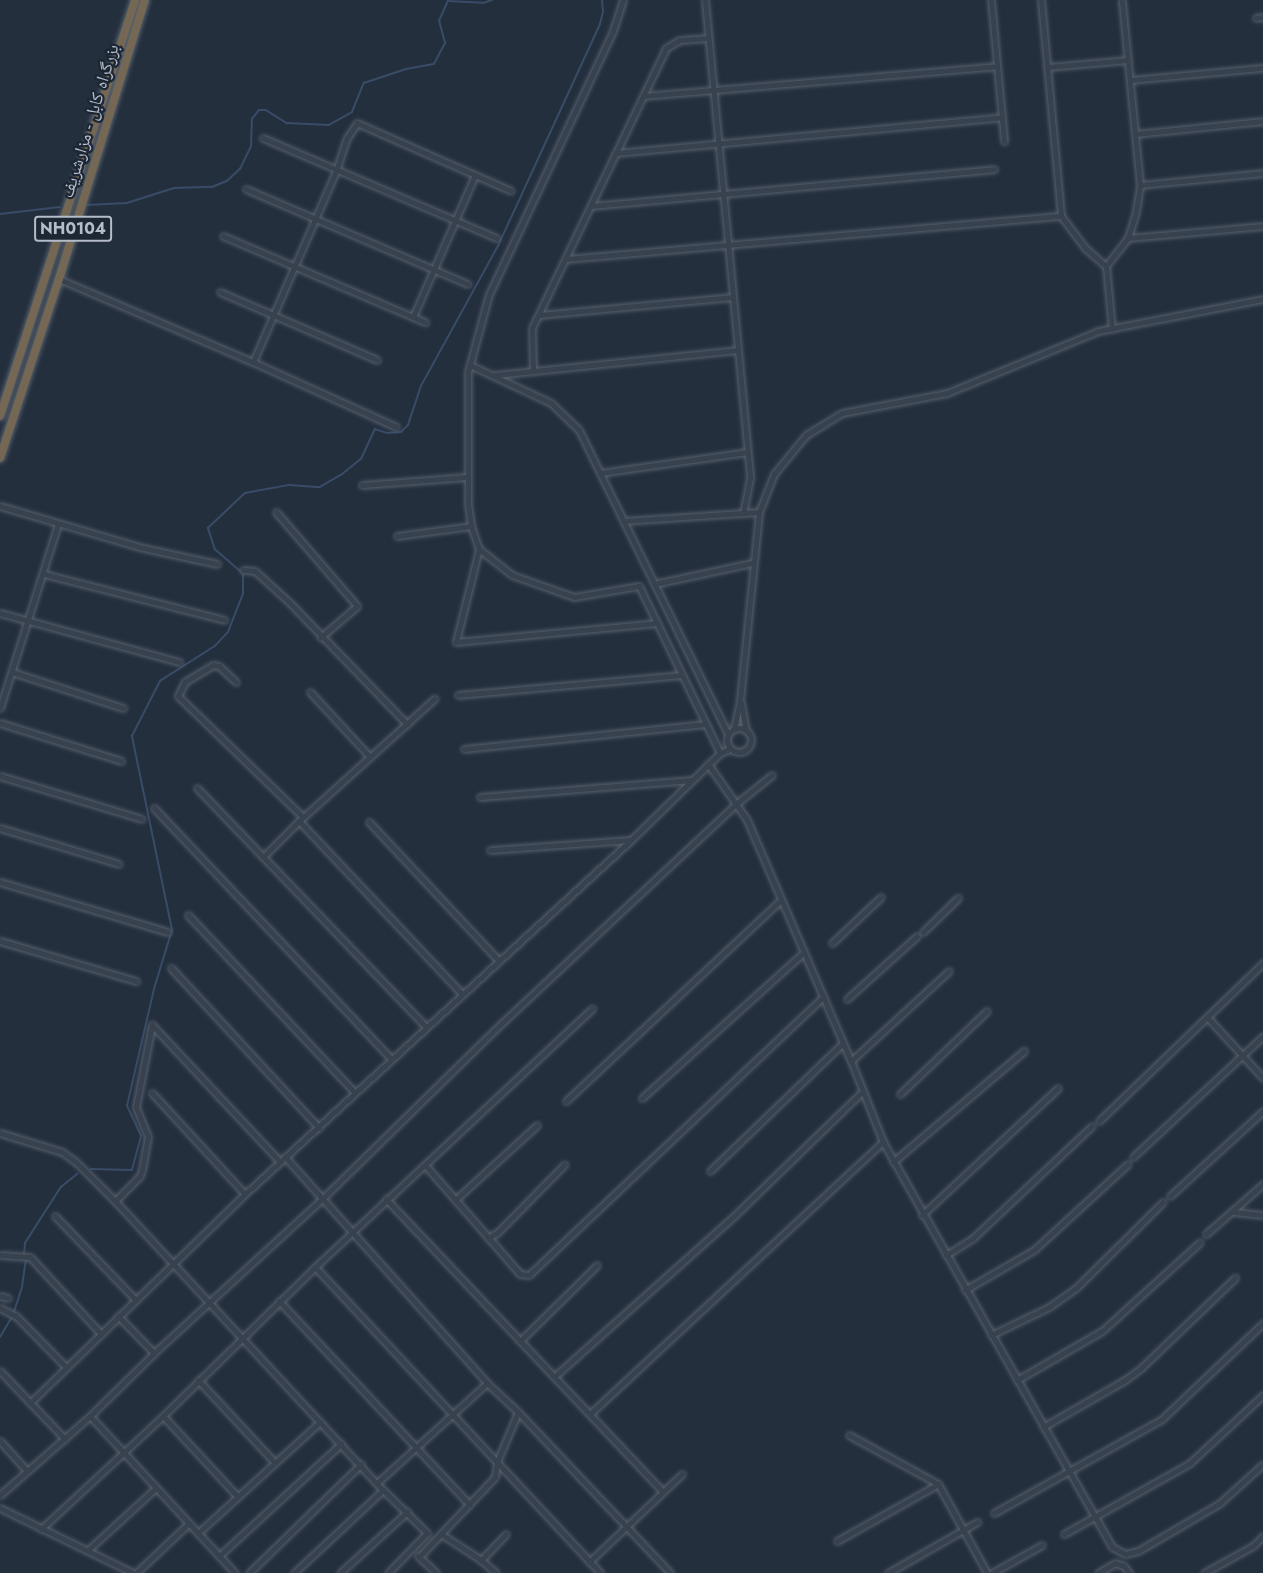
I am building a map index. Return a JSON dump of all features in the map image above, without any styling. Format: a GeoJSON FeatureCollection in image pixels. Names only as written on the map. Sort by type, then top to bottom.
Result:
{"type":"FeatureCollection","features":[{"type":"Feature","properties":{"kind":"highway","name":"بزرگراه کابل - مزارشریف"},"geometry":{"type":"LineString","coordinates":[[0,416],[135,0]]}},
{"type":"Feature","properties":{"kind":"highway","name":"بزرگراه کابل - مزارشریف"},"geometry":{"type":"LineString","coordinates":[[0,458],[59,279],[145,0]]}},
{"type":"Feature","properties":{"kind":"street"},"geometry":{"type":"LineString","coordinates":[[623,0],[613,31],[489,294],[470,365],[467,477],[471,526],[479,549],[512,575],[574,597],[639,586],[720,753]]}},
{"type":"Feature","properties":{"kind":"street"},"geometry":{"type":"LineString","coordinates":[[705,0],[750,478],[742,513]]}},
{"type":"Feature","properties":{"kind":"street"},"geometry":{"type":"LineString","coordinates":[[991,0],[1004,141]]}},
{"type":"Feature","properties":{"kind":"street"},"geometry":{"type":"LineString","coordinates":[[1041,0],[1061,216],[1085,248],[1106,266]]}},
{"type":"Feature","properties":{"kind":"street"},"geometry":{"type":"LineString","coordinates":[[1112,329],[1106,266],[1128,238],[1136,211],[1140,185],[1122,0]]}},
{"type":"Feature","properties":{"kind":"street"},"geometry":{"type":"LineString","coordinates":[[1256,18],[1263,17]]}},
{"type":"Feature","properties":{"kind":"street"},"geometry":{"type":"LineString","coordinates":[[533,371],[531,337],[539,315],[666,48],[680,40],[708,38]]}},
{"type":"Feature","properties":{"kind":"street"},"geometry":{"type":"LineString","coordinates":[[1048,67],[1128,60]]}},
{"type":"Feature","properties":{"kind":"street"},"geometry":{"type":"LineString","coordinates":[[643,96],[997,66]]}},
{"type":"Feature","properties":{"kind":"street"},"geometry":{"type":"LineString","coordinates":[[1130,80],[1263,68]]}},
{"type":"Feature","properties":{"kind":"street"},"geometry":{"type":"LineString","coordinates":[[616,153],[1002,117]]}},
{"type":"Feature","properties":{"kind":"street"},"geometry":{"type":"LineString","coordinates":[[1135,134],[1263,122]]}},
{"type":"Feature","properties":{"kind":"street"},"geometry":{"type":"LineString","coordinates":[[253,362],[336,171],[347,138],[357,123],[511,191]]}},
{"type":"Feature","properties":{"kind":"street"},"geometry":{"type":"LineString","coordinates":[[263,138],[496,238]]}},
{"type":"Feature","properties":{"kind":"street"},"geometry":{"type":"LineString","coordinates":[[591,206],[994,169]]}},
{"type":"Feature","properties":{"kind":"street"},"geometry":{"type":"LineString","coordinates":[[1140,185],[1263,173]]}},
{"type":"Feature","properties":{"kind":"street"},"geometry":{"type":"LineString","coordinates":[[413,317],[475,175]]}},
{"type":"Feature","properties":{"kind":"street"},"geometry":{"type":"LineString","coordinates":[[246,189],[468,284]]}},
{"type":"Feature","properties":{"kind":"street"},"geometry":{"type":"LineString","coordinates":[[566,259],[1061,216]]}},
{"type":"Feature","properties":{"kind":"street"},"geometry":{"type":"LineString","coordinates":[[1128,238],[1263,226]]}},
{"type":"Feature","properties":{"kind":"street"},"geometry":{"type":"LineString","coordinates":[[223,236],[296,265],[425,322]]}},
{"type":"Feature","properties":{"kind":"street"},"geometry":{"type":"LineString","coordinates":[[59,279],[253,362],[396,427]]}},
{"type":"Feature","properties":{"kind":"street"},"geometry":{"type":"LineString","coordinates":[[220,292],[377,360]]}},
{"type":"Feature","properties":{"kind":"street"},"geometry":{"type":"LineString","coordinates":[[539,315],[733,297]]}},
{"type":"Feature","properties":{"kind":"street"},"geometry":{"type":"LineString","coordinates":[[728,734],[734,729],[740,700],[752,563],[759,512],[774,474],[806,435],[842,413],[947,393],[1098,331],[1263,299]]}},
{"type":"Feature","properties":{"kind":"street"},"geometry":{"type":"LineString","coordinates":[[493,376],[738,350]]}},
{"type":"Feature","properties":{"kind":"street"},"geometry":{"type":"LineString","coordinates":[[470,365],[551,403],[579,430],[728,734],[727,742],[730,749]]}},
{"type":"Feature","properties":{"kind":"street"},"geometry":{"type":"LineString","coordinates":[[600,473],[748,452]]}},
{"type":"Feature","properties":{"kind":"street"},"geometry":{"type":"LineString","coordinates":[[362,485],[467,477]]}},
{"type":"Feature","properties":{"kind":"street"},"geometry":{"type":"LineString","coordinates":[[0,506],[58,524],[217,564]]}},
{"type":"Feature","properties":{"kind":"street"},"geometry":{"type":"LineString","coordinates":[[276,512],[357,606],[321,637]]}},
{"type":"Feature","properties":{"kind":"street"},"geometry":{"type":"LineString","coordinates":[[623,521],[759,512]]}},
{"type":"Feature","properties":{"kind":"street"},"geometry":{"type":"LineString","coordinates":[[0,708],[58,524]]}},
{"type":"Feature","properties":{"kind":"street"},"geometry":{"type":"LineString","coordinates":[[397,536],[471,526]]}},
{"type":"Feature","properties":{"kind":"street"},"geometry":{"type":"LineString","coordinates":[[479,549],[456,642],[657,623]]}},
{"type":"Feature","properties":{"kind":"street"},"geometry":{"type":"LineString","coordinates":[[654,584],[752,563]]}},
{"type":"Feature","properties":{"kind":"street"},"geometry":{"type":"LineString","coordinates":[[243,570],[255,572],[289,602],[407,724]]}},
{"type":"Feature","properties":{"kind":"street"},"geometry":{"type":"LineString","coordinates":[[44,574],[224,620]]}},
{"type":"Feature","properties":{"kind":"street"},"geometry":{"type":"LineString","coordinates":[[0,614],[179,662]]}},
{"type":"Feature","properties":{"kind":"street"},"geometry":{"type":"LineString","coordinates":[[236,682],[219,666],[213,665],[185,682],[178,696],[301,819],[461,993]]}},
{"type":"Feature","properties":{"kind":"street"},"geometry":{"type":"LineString","coordinates":[[12,672],[123,708]]}},
{"type":"Feature","properties":{"kind":"street"},"geometry":{"type":"LineString","coordinates":[[458,695],[682,675]]}},
{"type":"Feature","properties":{"kind":"street"},"geometry":{"type":"LineString","coordinates":[[310,692],[370,757]]}},
{"type":"Feature","properties":{"kind":"street"},"geometry":{"type":"LineString","coordinates":[[264,856],[301,819],[435,698]]}},
{"type":"Feature","properties":{"kind":"street"},"geometry":{"type":"LineString","coordinates":[[30,1403],[245,1194],[319,1128],[425,1026],[631,840],[720,753],[730,749],[741,752],[748,748],[750,738],[746,731],[740,700]]}},
{"type":"Feature","properties":{"kind":"street"},"geometry":{"type":"LineString","coordinates":[[0,723],[121,761]]}},
{"type":"Feature","properties":{"kind":"street"},"geometry":{"type":"LineString","coordinates":[[464,749],[706,724]]}},
{"type":"Feature","properties":{"kind":"street"},"geometry":{"type":"LineString","coordinates":[[734,729],[746,731]]}},
{"type":"Feature","properties":{"kind":"street"},"geometry":{"type":"LineString","coordinates":[[708,764],[747,820],[893,1162],[1112,1547],[1125,1554],[1138,1551],[1220,1503],[1263,1464]]}},
{"type":"Feature","properties":{"kind":"street"},"geometry":{"type":"LineString","coordinates":[[0,1495],[90,1416],[154,1353],[322,1198],[502,1023],[736,804],[772,775]]}},
{"type":"Feature","properties":{"kind":"street"},"geometry":{"type":"LineString","coordinates":[[0,776],[142,819]]}},
{"type":"Feature","properties":{"kind":"street"},"geometry":{"type":"LineString","coordinates":[[480,797],[691,780]]}},
{"type":"Feature","properties":{"kind":"street"},"geometry":{"type":"LineString","coordinates":[[197,788],[425,1026]]}},
{"type":"Feature","properties":{"kind":"street"},"geometry":{"type":"LineString","coordinates":[[154,808],[391,1059]]}},
{"type":"Feature","properties":{"kind":"street"},"geometry":{"type":"LineString","coordinates":[[369,822],[498,960]]}},
{"type":"Feature","properties":{"kind":"street"},"geometry":{"type":"LineString","coordinates":[[0,828],[118,864]]}},
{"type":"Feature","properties":{"kind":"street"},"geometry":{"type":"LineString","coordinates":[[489,850],[631,840]]}},
{"type":"Feature","properties":{"kind":"street"},"geometry":{"type":"LineString","coordinates":[[0,882],[168,932]]}},
{"type":"Feature","properties":{"kind":"street"},"geometry":{"type":"LineString","coordinates":[[832,943],[881,897]]}},
{"type":"Feature","properties":{"kind":"street"},"geometry":{"type":"LineString","coordinates":[[923,932],[958,898]]}},
{"type":"Feature","properties":{"kind":"street"},"geometry":{"type":"LineString","coordinates":[[566,1101],[781,900]]}},
{"type":"Feature","properties":{"kind":"street"},"geometry":{"type":"LineString","coordinates":[[188,915],[355,1093]]}},
{"type":"Feature","properties":{"kind":"street"},"geometry":{"type":"LineString","coordinates":[[847,999],[917,936]]}},
{"type":"Feature","properties":{"kind":"street"},"geometry":{"type":"LineString","coordinates":[[0,941],[136,981]]}},
{"type":"Feature","properties":{"kind":"street"},"geometry":{"type":"LineString","coordinates":[[642,1098],[804,952]]}},
{"type":"Feature","properties":{"kind":"street"},"geometry":{"type":"LineString","coordinates":[[1099,1121],[1263,963]]}},
{"type":"Feature","properties":{"kind":"street"},"geometry":{"type":"LineString","coordinates":[[171,968],[319,1128]]}},
{"type":"Feature","properties":{"kind":"street"},"geometry":{"type":"LineString","coordinates":[[851,1061],[949,971]]}},
{"type":"Feature","properties":{"kind":"street"},"geometry":{"type":"LineString","coordinates":[[425,1165],[520,1274],[529,1275],[823,997]]}},
{"type":"Feature","properties":{"kind":"street"},"geometry":{"type":"LineString","coordinates":[[41,1529],[163,1416],[386,1199],[592,1009]]}},
{"type":"Feature","properties":{"kind":"street"},"geometry":{"type":"LineString","coordinates":[[900,1094],[987,1011]]}},
{"type":"Feature","properties":{"kind":"street"},"geometry":{"type":"LineString","coordinates":[[1207,1017],[1263,1078]]}},
{"type":"Feature","properties":{"kind":"street"},"geometry":{"type":"LineString","coordinates":[[115,1201],[140,1176],[142,1170],[148,1137],[136,1107],[152,1025],[322,1198],[487,1383],[518,1412],[670,1573]]}},
{"type":"Feature","properties":{"kind":"street"},"geometry":{"type":"LineString","coordinates":[[1133,1157],[1263,1036]]}},
{"type":"Feature","properties":{"kind":"street"},"geometry":{"type":"LineString","coordinates":[[710,1171],[843,1043]]}},
{"type":"Feature","properties":{"kind":"street"},"geometry":{"type":"LineString","coordinates":[[893,1162],[1024,1052]]}},
{"type":"Feature","properties":{"kind":"street"},"geometry":{"type":"LineString","coordinates":[[922,1215],[1058,1088]]}},
{"type":"Feature","properties":{"kind":"street"},"geometry":{"type":"LineString","coordinates":[[554,1377],[732,1217],[863,1091]]}},
{"type":"Feature","properties":{"kind":"street"},"geometry":{"type":"LineString","coordinates":[[152,1093],[245,1194]]}},
{"type":"Feature","properties":{"kind":"street"},"geometry":{"type":"LineString","coordinates":[[1170,1196],[1263,1111]]}},
{"type":"Feature","properties":{"kind":"street"},"geometry":{"type":"LineString","coordinates":[[455,1200],[537,1125]]}},
{"type":"Feature","properties":{"kind":"street"},"geometry":{"type":"LineString","coordinates":[[946,1255],[973,1238],[1092,1126]]}},
{"type":"Feature","properties":{"kind":"street"},"geometry":{"type":"LineString","coordinates":[[0,1133],[62,1152],[115,1201],[383,1490],[428,1533],[388,1573]]}},
{"type":"Feature","properties":{"kind":"street"},"geometry":{"type":"LineString","coordinates":[[590,1414],[883,1142]]}},
{"type":"Feature","properties":{"kind":"street"},"geometry":{"type":"LineString","coordinates":[[488,1238],[498,1232],[565,1164]]}},
{"type":"Feature","properties":{"kind":"street"},"geometry":{"type":"LineString","coordinates":[[965,1290],[1034,1250],[1128,1164]]}},
{"type":"Feature","properties":{"kind":"street"},"geometry":{"type":"LineString","coordinates":[[1206,1234],[1234,1212],[1263,1184]]}},
{"type":"Feature","properties":{"kind":"street"},"geometry":{"type":"LineString","coordinates":[[386,1199],[662,1491]]}},
{"type":"Feature","properties":{"kind":"street"},"geometry":{"type":"LineString","coordinates":[[991,1335],[1048,1306],[1076,1288],[1163,1202]]}},
{"type":"Feature","properties":{"kind":"street"},"geometry":{"type":"LineString","coordinates":[[1234,1212],[1263,1215]]}},
{"type":"Feature","properties":{"kind":"street"},"geometry":{"type":"LineString","coordinates":[[55,1216],[135,1299]]}},
{"type":"Feature","properties":{"kind":"street"},"geometry":{"type":"LineString","coordinates":[[1017,1380],[1102,1331],[1200,1242]]}},
{"type":"Feature","properties":{"kind":"street"},"geometry":{"type":"LineString","coordinates":[[0,1255],[28,1256],[101,1334]]}},
{"type":"Feature","properties":{"kind":"street"},"geometry":{"type":"LineString","coordinates":[[520,1341],[597,1265]]}},
{"type":"Feature","properties":{"kind":"street"},"geometry":{"type":"LineString","coordinates":[[315,1267],[600,1573]]}},
{"type":"Feature","properties":{"kind":"street"},"geometry":{"type":"LineString","coordinates":[[1043,1427],[1125,1380],[1235,1278]]}},
{"type":"Feature","properties":{"kind":"street"},"geometry":{"type":"LineString","coordinates":[[0,1296],[8,1298]]}},
{"type":"Feature","properties":{"kind":"street"},"geometry":{"type":"LineString","coordinates":[[279,1301],[415,1449],[470,1505]]}},
{"type":"Feature","properties":{"kind":"street"},"geometry":{"type":"LineString","coordinates":[[0,1308],[15,1316],[66,1367]]}},
{"type":"Feature","properties":{"kind":"street"},"geometry":{"type":"LineString","coordinates":[[118,1316],[154,1353]]}},
{"type":"Feature","properties":{"kind":"street"},"geometry":{"type":"LineString","coordinates":[[994,1513],[1162,1419],[1263,1323]]}},
{"type":"Feature","properties":{"kind":"street"},"geometry":{"type":"LineString","coordinates":[[0,1371],[65,1439]]}},
{"type":"Feature","properties":{"kind":"street"},"geometry":{"type":"LineString","coordinates":[[198,1380],[275,1463]]}},
{"type":"Feature","properties":{"kind":"street"},"geometry":{"type":"LineString","coordinates":[[378,1482],[487,1383]]}},
{"type":"Feature","properties":{"kind":"street"},"geometry":{"type":"LineString","coordinates":[[1064,1533],[1190,1463],[1263,1395]]}},
{"type":"Feature","properties":{"kind":"street"},"geometry":{"type":"LineString","coordinates":[[419,1557],[495,1477],[497,1462],[518,1412]]}},
{"type":"Feature","properties":{"kind":"street"},"geometry":{"type":"LineString","coordinates":[[90,1416],[235,1573]]}},
{"type":"Feature","properties":{"kind":"street"},"geometry":{"type":"LineString","coordinates":[[163,1416],[238,1497]]}},
{"type":"Feature","properties":{"kind":"street"},"geometry":{"type":"LineString","coordinates":[[198,1533],[320,1422]]}},
{"type":"Feature","properties":{"kind":"street"},"geometry":{"type":"LineString","coordinates":[[849,1435],[938,1484],[987,1573]]}},
{"type":"Feature","properties":{"kind":"street"},"geometry":{"type":"LineString","coordinates":[[0,1441],[27,1472]]}},
{"type":"Feature","properties":{"kind":"street"},"geometry":{"type":"LineString","coordinates":[[219,1556],[341,1444]]}},
{"type":"Feature","properties":{"kind":"street"},"geometry":{"type":"LineString","coordinates":[[249,1573],[361,1464]]}},
{"type":"Feature","properties":{"kind":"street"},"geometry":{"type":"LineString","coordinates":[[590,1562],[682,1474]]}},
{"type":"Feature","properties":{"kind":"street"},"geometry":{"type":"LineString","coordinates":[[837,1540],[938,1484]]}},
{"type":"Feature","properties":{"kind":"street"},"geometry":{"type":"LineString","coordinates":[[88,1550],[156,1488]]}},
{"type":"Feature","properties":{"kind":"street"},"geometry":{"type":"LineString","coordinates":[[294,1573],[383,1490]]}},
{"type":"Feature","properties":{"kind":"street"},"geometry":{"type":"LineString","coordinates":[[0,1508],[135,1573],[188,1524]]}},
{"type":"Feature","properties":{"kind":"street"},"geometry":{"type":"LineString","coordinates":[[340,1573],[407,1512]]}},
{"type":"Feature","properties":{"kind":"street"},"geometry":{"type":"LineString","coordinates":[[888,1573],[977,1522]]}},
{"type":"Feature","properties":{"kind":"street"},"geometry":{"type":"LineString","coordinates":[[441,1534],[481,1560],[496,1573]]}},
{"type":"Feature","properties":{"kind":"street"},"geometry":{"type":"LineString","coordinates":[[481,1560],[506,1534]]}},
{"type":"Feature","properties":{"kind":"street"},"geometry":{"type":"LineString","coordinates":[[1204,1573],[1253,1546],[1263,1536]]}},
{"type":"Feature","properties":{"kind":"street"},"geometry":{"type":"LineString","coordinates":[[992,1573],[1042,1545]]}},
{"type":"Feature","properties":{"kind":"street"},"geometry":{"type":"LineString","coordinates":[[412,1551],[435,1573]]}},
{"type":"Feature","properties":{"kind":"street"},"geometry":{"type":"LineString","coordinates":[[1098,1573],[1115,1563],[1124,1566],[1129,1573]]}},
{"type":"Feature","properties":{"kind":"waterway"},"geometry":{"type":"LineString","coordinates":[[86,205],[127,203],[174,188],[212,187],[227,181],[240,169],[251,146],[252,119],[259,110],[266,110],[287,123],[329,125],[352,112],[364,83],[406,69],[434,64],[445,43],[439,21],[448,1],[483,3],[492,0]]}},
{"type":"Feature","properties":{"kind":"waterway"},"geometry":{"type":"LineString","coordinates":[[91,1169],[132,1170],[141,1136],[127,1106],[154,989],[172,930],[132,736],[160,681],[215,646],[228,632],[243,594],[243,574],[215,550],[208,528],[245,493],[289,485],[320,487],[341,475],[361,459],[375,429],[387,433],[401,432],[408,425],[421,386],[498,246],[600,24],[603,12],[602,0]]}},
{"type":"Feature","properties":{"kind":"waterway"},"geometry":{"type":"LineString","coordinates":[[0,214],[60,207]]}},
{"type":"Feature","properties":{"kind":"waterway"},"geometry":{"type":"LineString","coordinates":[[24,1255],[25,1243],[61,1187],[77,1174]]}},
{"type":"Feature","properties":{"kind":"waterway"},"geometry":{"type":"LineString","coordinates":[[14,1312],[22,1287],[26,1259]]}},
{"type":"Feature","properties":{"kind":"waterway"},"geometry":{"type":"LineString","coordinates":[[0,1337],[12,1317]]}}]}
